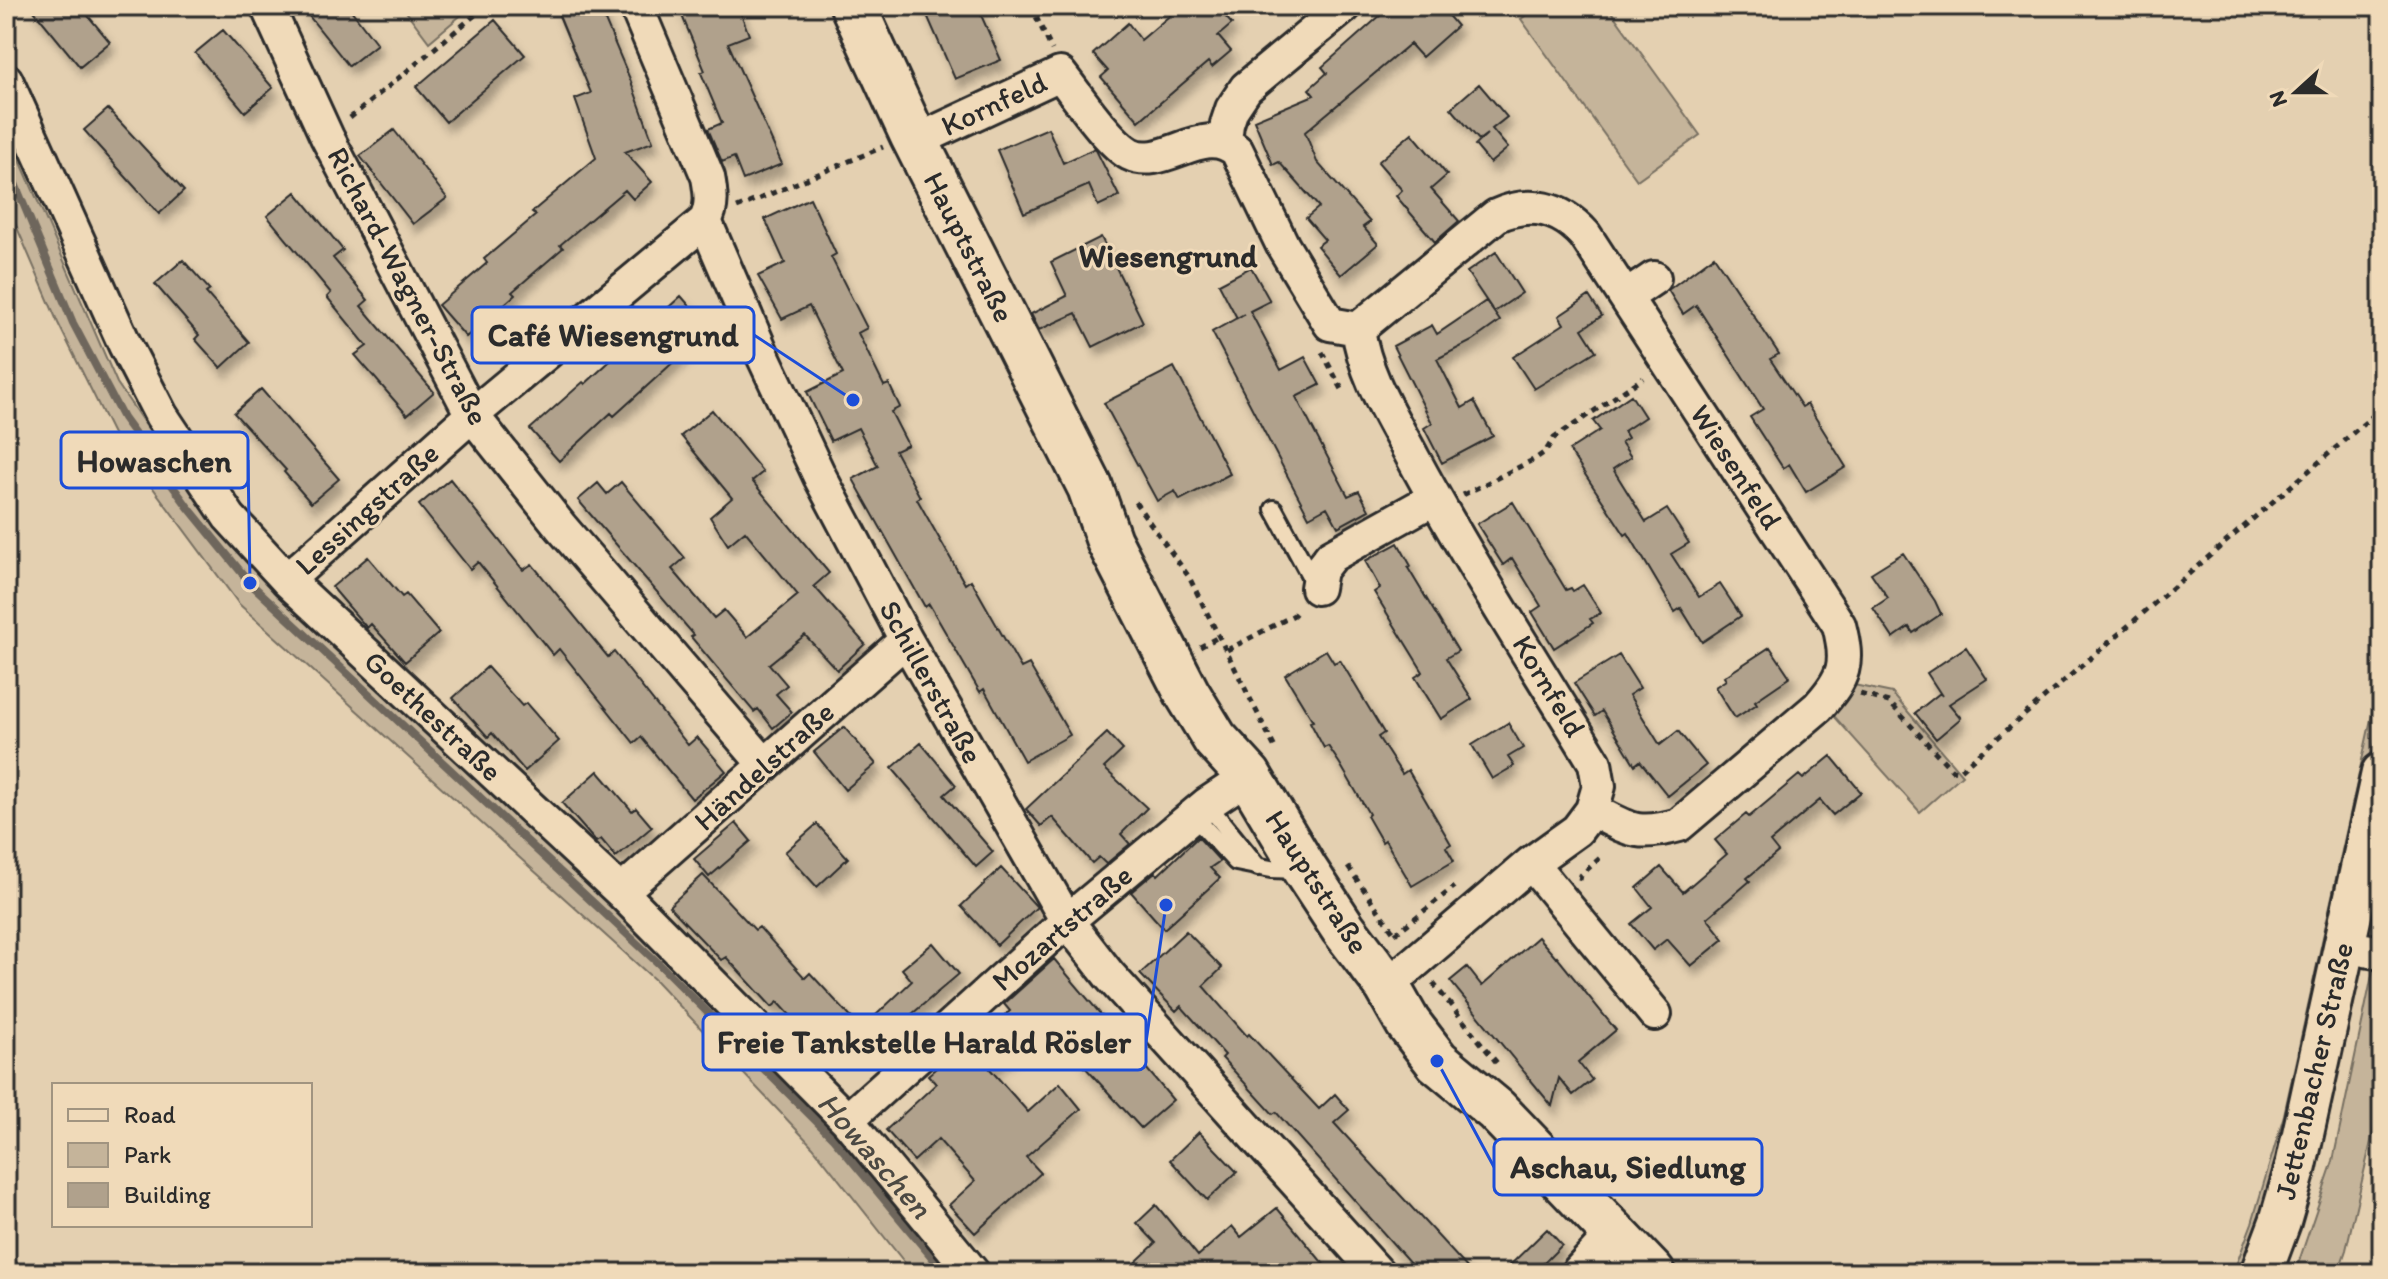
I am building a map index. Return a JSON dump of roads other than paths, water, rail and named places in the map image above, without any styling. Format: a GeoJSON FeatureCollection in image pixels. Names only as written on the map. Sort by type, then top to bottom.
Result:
{"type":"FeatureCollection","features":[{"type":"Feature","properties":{"kind":"main road","name":"Hauptstraße"},"geometry":{"type":"LineString","coordinates":[[853,6],[914,138],[1109,489],[1109,541],[1187,693],[1215,739],[1263,764],[1324,865],[1343,928],[1401,974],[1407,998],[1439,1026],[1500,1090],[1613,1234],[1652,1273]]}},
{"type":"Feature","properties":{"kind":"street","name":"Richard-Wagner-Straße"},"geometry":{"type":"LineString","coordinates":[[267,6],[327,137],[472,415],[561,527],[765,765]]}},
{"type":"Feature","properties":{"kind":"street","name":"Schillerstraße"},"geometry":{"type":"LineString","coordinates":[[636,6],[708,177],[711,196],[707,217],[764,358],[820,477],[906,640],[1067,921],[1109,975],[1378,1273]]}},
{"type":"Feature","properties":{"kind":"street"},"geometry":{"type":"LineString","coordinates":[[1345,6],[1246,88],[1232,109],[1225,141],[1237,151],[1283,246],[1330,324],[1358,329]]}},
{"type":"Feature","properties":{"kind":"street","name":"Kornfeld"},"geometry":{"type":"LineString","coordinates":[[914,138],[1060,74],[1118,147],[1133,156],[1146,159],[1212,140],[1225,141]]}},
{"type":"Feature","properties":{"kind":"street","name":"Goethestraße"},"geometry":{"type":"LineString","coordinates":[[6,80],[88,266],[161,415],[229,517],[287,580],[621,892],[847,1120],[973,1273]]}},
{"type":"Feature","properties":{"kind":"street","name":"Wiesenfeld"},"geometry":{"type":"LineString","coordinates":[[1358,329],[1480,227],[1512,208],[1542,208],[1573,221],[1626,297],[1839,625],[1845,648],[1844,669],[1837,686],[1818,707],[1679,825],[1654,832],[1635,832],[1584,820]]}},
{"type":"Feature","properties":{"kind":"street","name":"Lessingstraße"},"geometry":{"type":"LineString","coordinates":[[287,580],[472,415],[707,217]]}},
{"type":"Feature","properties":{"kind":"street"},"geometry":{"type":"LineString","coordinates":[[1626,297],[1654,278]]}},
{"type":"Feature","properties":{"kind":"street","name":"Kornfeld"},"geometry":{"type":"LineString","coordinates":[[1358,329],[1362,355],[1373,382],[1438,502],[1595,763],[1599,786],[1584,820]]}},
{"type":"Feature","properties":{"kind":"street"},"geometry":{"type":"LineString","coordinates":[[1317,588],[1320,570],[1331,556],[1438,502]]}},
{"type":"Feature","properties":{"kind":"street","name":"Händelstraße"},"geometry":{"type":"LineString","coordinates":[[621,892],[906,640]]}},
{"type":"Feature","properties":{"kind":"street","name":"Mozartstraße"},"geometry":{"type":"LineString","coordinates":[[847,1120],[1067,921],[1207,804],[1263,764]]}},
{"type":"Feature","properties":{"kind":"street","name":"Jettenbacher Straße"},"geometry":{"type":"LineString","coordinates":[[2261,1273],[2296,1166],[2382,773]]}},
{"type":"Feature","properties":{"kind":"street"},"geometry":{"type":"LineString","coordinates":[[1401,974],[1584,820]]}},
{"type":"Feature","properties":{"kind":"street"},"geometry":{"type":"LineString","coordinates":[[1531,863],[1655,1014]]}},
{"type":"Feature","properties":{"kind":"street"},"geometry":{"type":"LineString","coordinates":[[2342,946],[2382,953]]}},
{"type":"Feature","properties":{"kind":"street"},"geometry":{"type":"LineString","coordinates":[[1577,1273],[1613,1234]]}},
{"type":"Feature","properties":{"kind":"lane"},"geometry":{"type":"LineString","coordinates":[[1274,509],[1317,588]]}},
{"type":"Feature","properties":{"kind":"lane"},"geometry":{"type":"LineString","coordinates":[[1207,804],[1201,824],[1236,862],[1258,867],[1324,865]]}},
{"type":"Feature","properties":{"kind":"waterway","name":"Howaschen"},"geometry":{"type":"LineString","coordinates":[[6,162],[73,323],[123,418],[188,507],[250,583],[658,963],[833,1138],[945,1273]]}},
{"type":"Feature","properties":{"kind":"place","name":"Café Wiesengrund"},"geometry":{"type":"Point","coordinates":[853,400]}},
{"type":"Feature","properties":{"kind":"place","name":"Howaschen"},"geometry":{"type":"Point","coordinates":[250,583]}},
{"type":"Feature","properties":{"kind":"place","name":"Freie Tankstelle Harald Rösler"},"geometry":{"type":"Point","coordinates":[1166,905]}},
{"type":"Feature","properties":{"kind":"place","name":"Aschau, Siedlung"},"geometry":{"type":"Point","coordinates":[1437,1061]}},
{"type":"Feature","properties":{"kind":"district","name":"Wiesengrund"},"geometry":{"type":"Point","coordinates":[1168,256]}}]}
